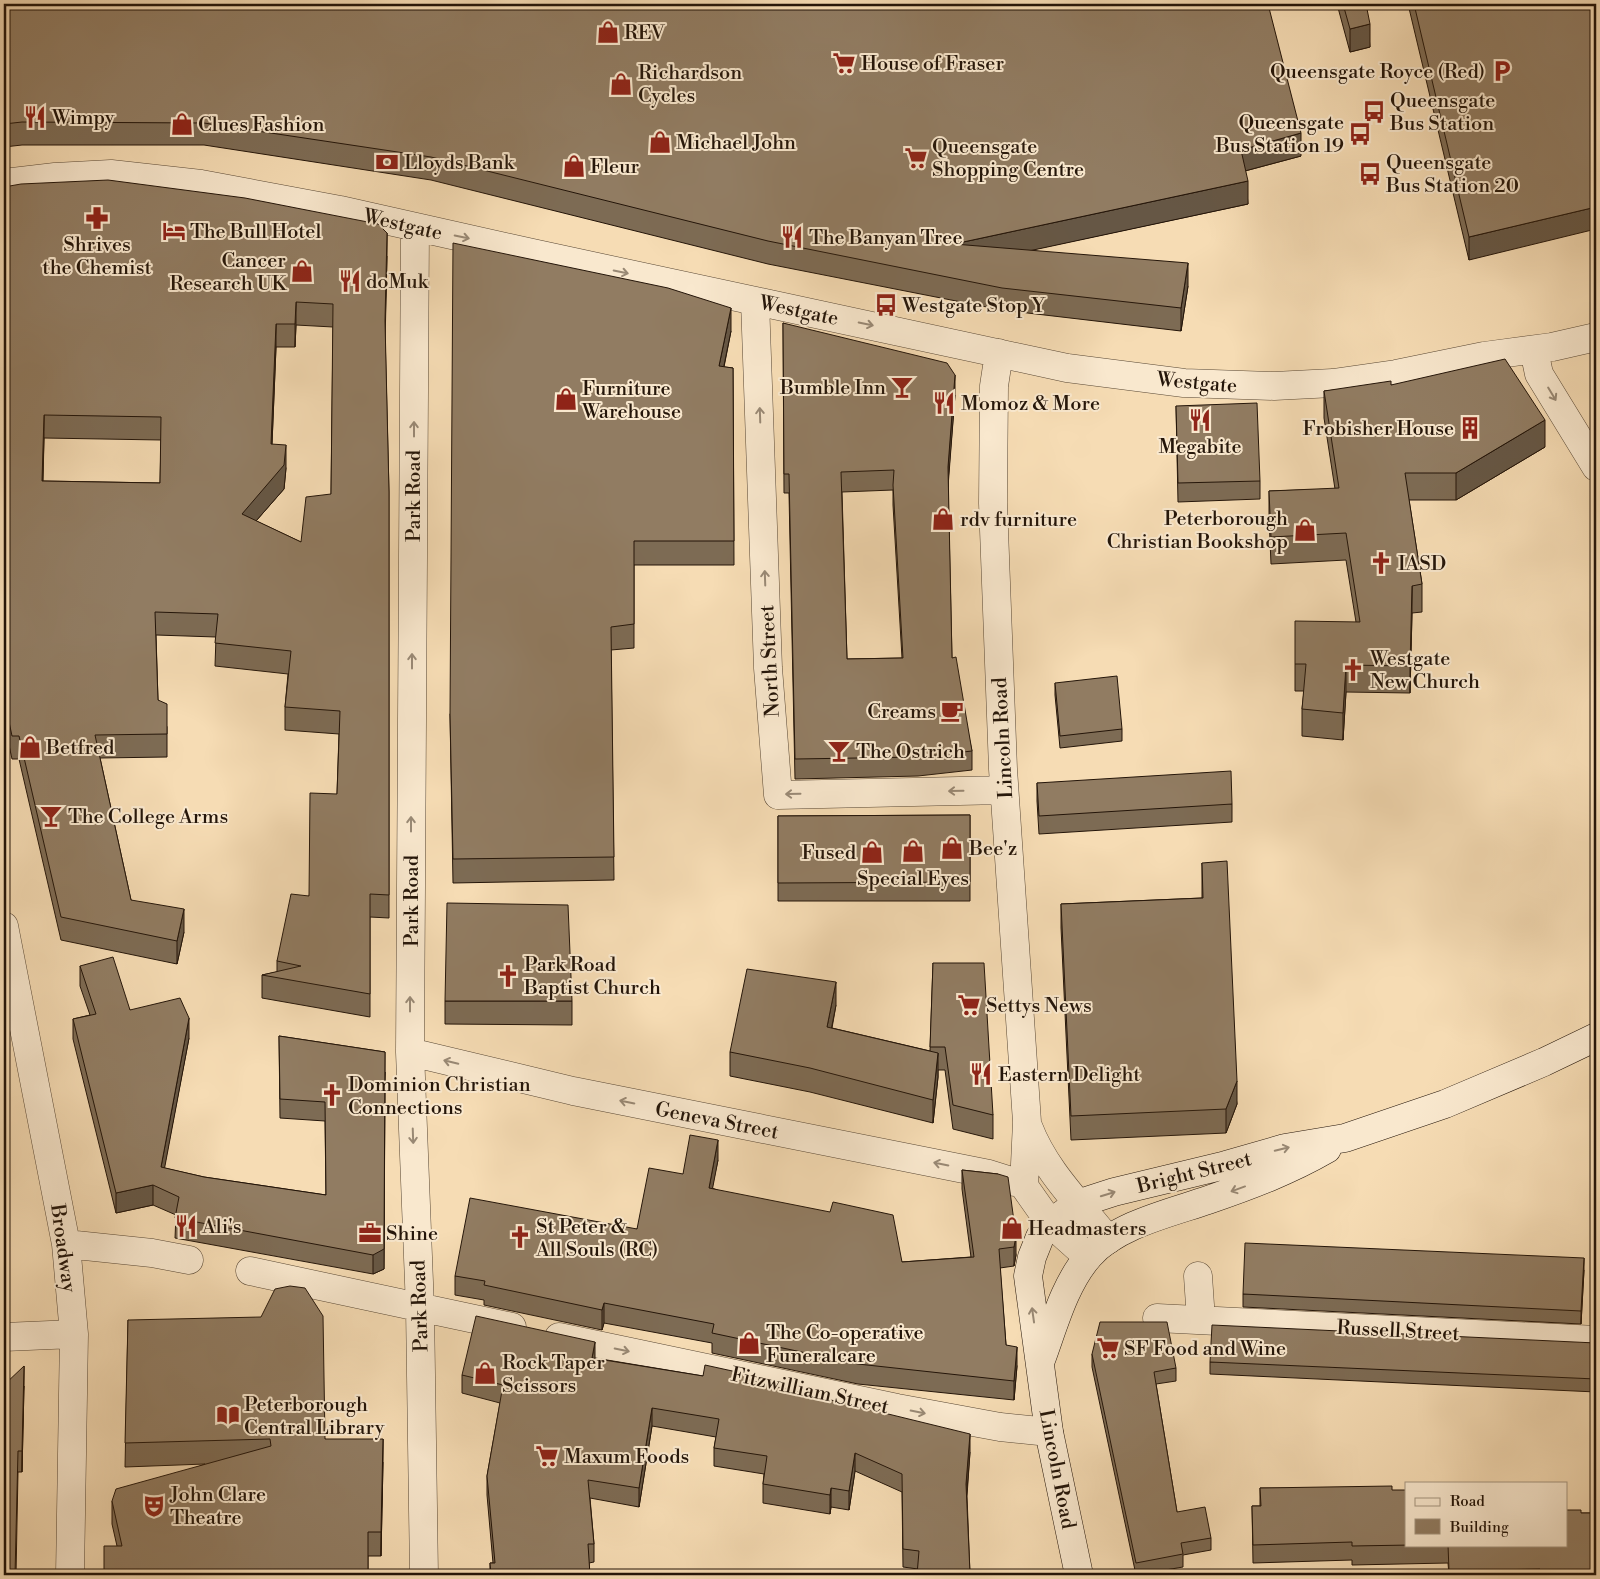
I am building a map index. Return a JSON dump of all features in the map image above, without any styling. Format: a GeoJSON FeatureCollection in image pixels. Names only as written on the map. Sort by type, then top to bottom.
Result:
{"type":"FeatureCollection","features":[{"type":"Feature","properties":{"kind":"street","name":"Westgate"},"geometry":{"type":"LineString","coordinates":[[4,183],[55,177],[111,174],[202,184],[340,210],[1067,368],[1184,383],[1274,386],[1333,382],[1396,374],[1484,356],[1534,350],[1596,337]]}},
{"type":"Feature","properties":{"kind":"street","name":"Park Road"},"geometry":{"type":"LineString","coordinates":[[415,227],[410,1052],[420,1308],[424,1575]]}},
{"type":"Feature","properties":{"kind":"street","name":"North Street"},"geometry":{"type":"LineString","coordinates":[[755,301],[768,668],[778,795],[1004,790]]}},
{"type":"Feature","properties":{"kind":"street"},"geometry":{"type":"LineString","coordinates":[[1534,350],[1539,374],[1596,468]]}},
{"type":"Feature","properties":{"kind":"street","name":"Lincoln Road"},"geometry":{"type":"LineString","coordinates":[[999,353],[994,386],[993,503],[1004,790],[1026,1122],[1024,1186]]}},
{"type":"Feature","properties":{"kind":"street","name":"Broadway"},"geometry":{"type":"LineString","coordinates":[[4,926],[14,1034],[66,1244],[74,1334],[70,1575]]}},
{"type":"Feature","properties":{"kind":"street","name":"Bright Street"},"geometry":{"type":"LineString","coordinates":[[1050,1223],[1077,1204],[1114,1192],[1226,1165],[1285,1148],[1345,1138],[1444,1104],[1544,1062],[1596,1037]]}},
{"type":"Feature","properties":{"kind":"street","name":"Geneva Street"},"geometry":{"type":"LineString","coordinates":[[410,1052],[573,1091],[989,1174],[1024,1186]]}},
{"type":"Feature","properties":{"kind":"street","name":"Lincoln Road"},"geometry":{"type":"LineString","coordinates":[[1026,1122],[1036,1146],[1054,1175],[1077,1204],[1098,1249],[1071,1282],[1040,1363]]}},
{"type":"Feature","properties":{"kind":"street","name":"Bright Street"},"geometry":{"type":"LineString","coordinates":[[1098,1249],[1132,1227],[1270,1178],[1322,1152],[1345,1138]]}},
{"type":"Feature","properties":{"kind":"street"},"geometry":{"type":"LineString","coordinates":[[1024,1186],[1050,1223],[1098,1249]]}},
{"type":"Feature","properties":{"kind":"street","name":"Lincoln Road"},"geometry":{"type":"LineString","coordinates":[[1050,1223],[1040,1238],[1028,1276],[1049,1432],[1079,1575]]}},
{"type":"Feature","properties":{"kind":"street"},"geometry":{"type":"LineString","coordinates":[[66,1244],[152,1253],[189,1260]]}},
{"type":"Feature","properties":{"kind":"street","name":"Fitzwilliam Street"},"geometry":{"type":"LineString","coordinates":[[250,1270],[420,1308],[898,1408],[1000,1427],[1049,1432]]}},
{"type":"Feature","properties":{"kind":"street"},"geometry":{"type":"LineString","coordinates":[[1198,1276],[1201,1320]]}},
{"type":"Feature","properties":{"kind":"street","name":"Russell Street"},"geometry":{"type":"LineString","coordinates":[[1157,1318],[1596,1340]]}},
{"type":"Feature","properties":{"kind":"street"},"geometry":{"type":"LineString","coordinates":[[4,1337],[74,1334]]}},
{"type":"Feature","properties":{"kind":"building","name":"Queensgate Shopping Centre"},"geometry":{"type":"Polygon","coordinates":[[[4,4],[1268,4],[1301,133],[1241,150],[1248,181],[954,244],[1188,263],[1181,308],[1002,288],[768,241],[431,157],[204,123],[22,122],[4,124],[4,4]]]}},
{"type":"Feature","properties":{"kind":"building"},"geometry":{"type":"Polygon","coordinates":[[[1343,4],[1366,4],[1370,24],[1350,29],[1343,4]]]}},
{"type":"Feature","properties":{"kind":"building","name":"Queensgate Royce (Red)"},"geometry":{"type":"Polygon","coordinates":[[[1414,4],[1596,4],[1596,207],[1469,237],[1414,4]]]}},
{"type":"Feature","properties":{"kind":"building"},"geometry":{"type":"Polygon","coordinates":[[[108,180],[245,198],[378,224],[387,233],[385,321],[389,492],[389,895],[370,894],[370,994],[262,975],[301,966],[277,961],[291,894],[309,896],[310,793],[337,794],[340,711],[285,707],[291,651],[215,643],[218,614],[155,612],[158,700],[167,704],[167,734],[95,735],[131,900],[184,909],[177,941],[61,917],[19,736],[12,736],[4,698],[4,187],[21,184],[108,180]],[[296,302],[295,324],[276,324],[271,444],[286,445],[284,465],[242,514],[301,542],[306,497],[331,494],[333,304],[296,302]],[[44,415],[42,481],[160,483],[161,417],[44,415]]]}},
{"type":"Feature","properties":{"kind":"building"},"geometry":{"type":"Polygon","coordinates":[[[453,243],[668,288],[731,308],[719,366],[733,368],[734,541],[634,541],[634,624],[611,627],[614,857],[453,859],[450,714],[453,243]]]}},
{"type":"Feature","properties":{"kind":"building"},"geometry":{"type":"Polygon","coordinates":[[[783,323],[947,363],[955,375],[948,467],[952,658],[956,657],[972,751],[918,757],[795,759],[789,474],[784,474],[783,323]],[[894,470],[841,472],[847,659],[903,658],[893,485],[894,470]]]}},
{"type":"Feature","properties":{"kind":"building"},"geometry":{"type":"Polygon","coordinates":[[[1505,359],[1545,420],[1456,473],[1405,473],[1422,584],[1412,586],[1410,666],[1346,665],[1343,713],[1302,709],[1306,664],[1295,664],[1295,621],[1360,622],[1346,533],[1271,537],[1269,491],[1339,488],[1324,391],[1391,381],[1391,385],[1505,359]]]}},
{"type":"Feature","properties":{"kind":"building"},"geometry":{"type":"Polygon","coordinates":[[[1257,403],[1260,481],[1178,483],[1176,406],[1257,403]]]}},
{"type":"Feature","properties":{"kind":"building"},"geometry":{"type":"Polygon","coordinates":[[[1117,676],[1122,729],[1060,736],[1055,683],[1117,676]]]}},
{"type":"Feature","properties":{"kind":"building"},"geometry":{"type":"Polygon","coordinates":[[[1231,771],[1232,804],[1039,816],[1037,783],[1231,771]]]}},
{"type":"Feature","properties":{"kind":"building"},"geometry":{"type":"Polygon","coordinates":[[[970,815],[970,882],[778,883],[778,816],[970,815]]]}},
{"type":"Feature","properties":{"kind":"building"},"geometry":{"type":"Polygon","coordinates":[[[1227,861],[1237,1081],[1226,1109],[1071,1116],[1061,904],[1203,898],[1202,863],[1227,861]]]}},
{"type":"Feature","properties":{"kind":"building","name":"Park Road Baptist Church"},"geometry":{"type":"Polygon","coordinates":[[[447,903],[568,905],[572,1001],[445,1001],[447,903]]]}},
{"type":"Feature","properties":{"kind":"building"},"geometry":{"type":"Polygon","coordinates":[[[113,957],[130,1010],[180,998],[189,1018],[161,1167],[204,1177],[326,1195],[325,1102],[280,1099],[279,1036],[385,1052],[384,1249],[373,1255],[175,1218],[179,1197],[153,1185],[116,1193],[73,1019],[96,1014],[80,966],[113,957]]]}},
{"type":"Feature","properties":{"kind":"building"},"geometry":{"type":"Polygon","coordinates":[[[933,963],[984,963],[993,1115],[953,1105],[945,1047],[930,1047],[933,963]]]}},
{"type":"Feature","properties":{"kind":"building"},"geometry":{"type":"Polygon","coordinates":[[[747,969],[836,982],[827,1027],[938,1053],[933,1100],[810,1068],[730,1052],[747,969]]]}},
{"type":"Feature","properties":{"kind":"building"},"geometry":{"type":"Polygon","coordinates":[[[690,1135],[718,1140],[709,1188],[830,1212],[833,1202],[893,1215],[902,1262],[974,1257],[962,1170],[1008,1177],[1016,1236],[1014,1247],[999,1249],[1006,1345],[1017,1347],[1014,1381],[858,1364],[712,1333],[714,1324],[604,1303],[602,1310],[484,1285],[485,1281],[455,1276],[470,1198],[637,1229],[649,1168],[683,1174],[690,1135]]]}},
{"type":"Feature","properties":{"kind":"building"},"geometry":{"type":"Polygon","coordinates":[[[1245,1243],[1584,1258],[1581,1311],[1243,1294],[1245,1243]]]}},
{"type":"Feature","properties":{"kind":"building","name":"Peterborough Central Library"},"geometry":{"type":"Polygon","coordinates":[[[290,1286],[305,1288],[323,1316],[325,1439],[383,1439],[381,1532],[368,1532],[368,1575],[104,1575],[104,1546],[122,1546],[112,1501],[116,1489],[271,1446],[270,1439],[125,1443],[128,1320],[261,1317],[275,1289],[290,1286]]]}},
{"type":"Feature","properties":{"kind":"building"},"geometry":{"type":"Polygon","coordinates":[[[476,1316],[595,1342],[592,1358],[703,1376],[705,1365],[746,1374],[745,1379],[970,1434],[966,1484],[969,1575],[917,1575],[919,1551],[903,1549],[902,1474],[855,1453],[849,1491],[831,1488],[830,1495],[763,1484],[767,1456],[714,1448],[719,1419],[652,1408],[639,1488],[588,1480],[594,1544],[588,1544],[590,1575],[491,1575],[490,1563],[495,1563],[487,1476],[503,1385],[462,1375],[476,1316]]]}},
{"type":"Feature","properties":{"kind":"building"},"geometry":{"type":"Polygon","coordinates":[[[1100,1322],[1167,1322],[1176,1368],[1154,1372],[1177,1512],[1205,1507],[1211,1538],[1181,1543],[1183,1554],[1136,1563],[1092,1354],[1100,1322]]]}},
{"type":"Feature","properties":{"kind":"building"},"geometry":{"type":"Polygon","coordinates":[[[1212,1325],[1596,1343],[1596,1379],[1210,1362],[1212,1325]]]}},
{"type":"Feature","properties":{"kind":"building"},"geometry":{"type":"Polygon","coordinates":[[[24,1366],[22,1451],[18,1451],[15,1575],[4,1575],[4,1385],[24,1366]]]}},
{"type":"Feature","properties":{"kind":"building"},"geometry":{"type":"Polygon","coordinates":[[[1392,1486],[1392,1490],[1405,1490],[1405,1545],[1352,1546],[1352,1542],[1253,1545],[1252,1506],[1261,1506],[1260,1488],[1392,1486]]]}},
{"type":"Feature","properties":{"kind":"building"},"geometry":{"type":"Polygon","coordinates":[[[1568,1510],[1581,1510],[1581,1513],[1596,1513],[1596,1570],[1449,1571],[1448,1546],[1568,1546],[1568,1510]]]}},
{"type":"Feature","properties":{"kind":"place","name":"REV"},"geometry":{"type":"Point","coordinates":[608,32]}},
{"type":"Feature","properties":{"kind":"place","name":"House of Fraser"},"geometry":{"type":"Point","coordinates":[844,63]}},
{"type":"Feature","properties":{"kind":"place","name":"Queensgate Royce (Red)"},"geometry":{"type":"Point","coordinates":[1502,71]}},
{"type":"Feature","properties":{"kind":"place","name":"Richardson Cycles"},"geometry":{"type":"Point","coordinates":[621,84]}},
{"type":"Feature","properties":{"kind":"place","name":"Queensgate Bus Station"},"geometry":{"type":"Point","coordinates":[1374,112]}},
{"type":"Feature","properties":{"kind":"place","name":"Wimpy"},"geometry":{"type":"Point","coordinates":[35,117]}},
{"type":"Feature","properties":{"kind":"place","name":"Clues Fashion"},"geometry":{"type":"Point","coordinates":[182,124]}},
{"type":"Feature","properties":{"kind":"place","name":"Queensgate Bus Station 19"},"geometry":{"type":"Point","coordinates":[1360,134]}},
{"type":"Feature","properties":{"kind":"place","name":"Michael John"},"geometry":{"type":"Point","coordinates":[660,142]}},
{"type":"Feature","properties":{"kind":"place","name":"Queensgate Shopping Centre"},"geometry":{"type":"Point","coordinates":[916,158]}},
{"type":"Feature","properties":{"kind":"place","name":"Lloyds Bank"},"geometry":{"type":"Point","coordinates":[387,162]}},
{"type":"Feature","properties":{"kind":"place","name":"Fleur"},"geometry":{"type":"Point","coordinates":[574,166]}},
{"type":"Feature","properties":{"kind":"place","name":"Queensgate Bus Station 20"},"geometry":{"type":"Point","coordinates":[1370,174]}},
{"type":"Feature","properties":{"kind":"place","name":"Shrives the Chemist"},"geometry":{"type":"Point","coordinates":[97,218]}},
{"type":"Feature","properties":{"kind":"place","name":"The Bull Hotel"},"geometry":{"type":"Point","coordinates":[174,231]}},
{"type":"Feature","properties":{"kind":"place","name":"The Banyan Tree"},"geometry":{"type":"Point","coordinates":[792,237]}},
{"type":"Feature","properties":{"kind":"place","name":"Cancer Research UK"},"geometry":{"type":"Point","coordinates":[302,271]}},
{"type":"Feature","properties":{"kind":"place","name":"doMuk"},"geometry":{"type":"Point","coordinates":[350,281]}},
{"type":"Feature","properties":{"kind":"place","name":"Westgate Stop Y"},"geometry":{"type":"Point","coordinates":[886,305]}},
{"type":"Feature","properties":{"kind":"place","name":"Bumble Inn"},"geometry":{"type":"Point","coordinates":[902,387]}},
{"type":"Feature","properties":{"kind":"place","name":"Furniture Warehouse"},"geometry":{"type":"Point","coordinates":[566,399]}},
{"type":"Feature","properties":{"kind":"place","name":"Momoz & More"},"geometry":{"type":"Point","coordinates":[944,403]}},
{"type":"Feature","properties":{"kind":"place","name":"Megabite"},"geometry":{"type":"Point","coordinates":[1200,420]}},
{"type":"Feature","properties":{"kind":"place","name":"Frobisher House"},"geometry":{"type":"Point","coordinates":[1470,428]}},
{"type":"Feature","properties":{"kind":"place","name":"rdv furniture"},"geometry":{"type":"Point","coordinates":[943,519]}},
{"type":"Feature","properties":{"kind":"place","name":"Peterborough Christian Bookshop"},"geometry":{"type":"Point","coordinates":[1305,530]}},
{"type":"Feature","properties":{"kind":"place","name":"IASD"},"geometry":{"type":"Point","coordinates":[1381,563]}},
{"type":"Feature","properties":{"kind":"place","name":"Westgate New Church"},"geometry":{"type":"Point","coordinates":[1353,670]}},
{"type":"Feature","properties":{"kind":"place","name":"Creams"},"geometry":{"type":"Point","coordinates":[952,711]}},
{"type":"Feature","properties":{"kind":"place","name":"Betfred"},"geometry":{"type":"Point","coordinates":[30,747]}},
{"type":"Feature","properties":{"kind":"place","name":"The Ostrich"},"geometry":{"type":"Point","coordinates":[839,751]}},
{"type":"Feature","properties":{"kind":"place","name":"The College Arms"},"geometry":{"type":"Point","coordinates":[51,816]}},
{"type":"Feature","properties":{"kind":"place","name":"Bee'z"},"geometry":{"type":"Point","coordinates":[952,848]}},
{"type":"Feature","properties":{"kind":"place","name":"Special Eyes"},"geometry":{"type":"Point","coordinates":[913,851]}},
{"type":"Feature","properties":{"kind":"place","name":"Fused"},"geometry":{"type":"Point","coordinates":[872,852]}},
{"type":"Feature","properties":{"kind":"place","name":"Park Road Baptist Church"},"geometry":{"type":"Point","coordinates":[508,976]}},
{"type":"Feature","properties":{"kind":"place","name":"Settys News"},"geometry":{"type":"Point","coordinates":[969,1005]}},
{"type":"Feature","properties":{"kind":"place","name":"Eastern Delight"},"geometry":{"type":"Point","coordinates":[981,1074]}},
{"type":"Feature","properties":{"kind":"place","name":"Dominion Christian Connections"},"geometry":{"type":"Point","coordinates":[332,1095]}},
{"type":"Feature","properties":{"kind":"place","name":"Ali's"},"geometry":{"type":"Point","coordinates":[186,1226]}},
{"type":"Feature","properties":{"kind":"place","name":"Headmasters"},"geometry":{"type":"Point","coordinates":[1012,1228]}},
{"type":"Feature","properties":{"kind":"place","name":"Shine"},"geometry":{"type":"Point","coordinates":[370,1233]}},
{"type":"Feature","properties":{"kind":"place","name":"St Peter & All Souls (RC)"},"geometry":{"type":"Point","coordinates":[520,1237]}},
{"type":"Feature","properties":{"kind":"place","name":"The Co-operative Funeralcare"},"geometry":{"type":"Point","coordinates":[749,1343]}},
{"type":"Feature","properties":{"kind":"place","name":"SF Food and Wine"},"geometry":{"type":"Point","coordinates":[1108,1348]}},
{"type":"Feature","properties":{"kind":"place","name":"Rock Taper Scissors"},"geometry":{"type":"Point","coordinates":[485,1373]}},
{"type":"Feature","properties":{"kind":"place","name":"Peterborough Central Library"},"geometry":{"type":"Point","coordinates":[228,1415]}},
{"type":"Feature","properties":{"kind":"place","name":"Maxum Foods"},"geometry":{"type":"Point","coordinates":[547,1456]}},
{"type":"Feature","properties":{"kind":"place","name":"John Clare Theatre"},"geometry":{"type":"Point","coordinates":[154,1506]}}]}
